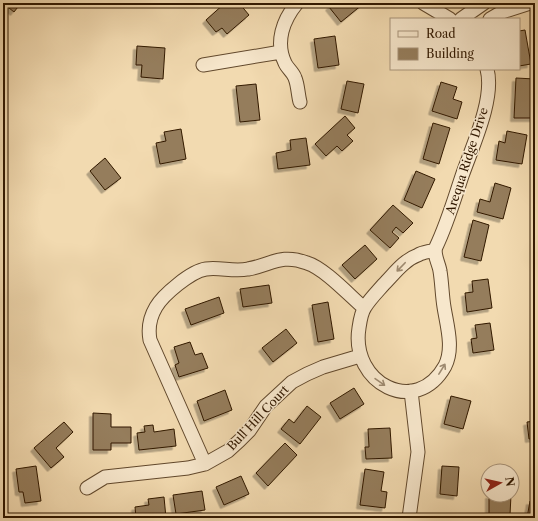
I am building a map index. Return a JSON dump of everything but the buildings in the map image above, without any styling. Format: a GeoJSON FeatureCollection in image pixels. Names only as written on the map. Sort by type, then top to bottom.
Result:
{"type":"FeatureCollection","features":[{"type":"Feature","properties":{"kind":"street"},"geometry":{"type":"LineString","coordinates":[[297,3],[284,23],[281,37],[281,52],[286,65],[295,77],[300,102]]}},
{"type":"Feature","properties":{"kind":"street"},"geometry":{"type":"LineString","coordinates":[[423,3],[448,18]]}},
{"type":"Feature","properties":{"kind":"street"},"geometry":{"type":"LineString","coordinates":[[462,18],[484,3]]}},
{"type":"Feature","properties":{"kind":"street"},"geometry":{"type":"LineString","coordinates":[[492,18],[502,12],[530,3]]}},
{"type":"Feature","properties":{"kind":"street"},"geometry":{"type":"LineString","coordinates":[[203,65],[281,52]]}},
{"type":"Feature","properties":{"kind":"street","name":"Arequa Ridge Drive"},"geometry":{"type":"LineString","coordinates":[[435,250],[444,230],[485,110],[489,88],[487,70]]}},
{"type":"Feature","properties":{"kind":"street"},"geometry":{"type":"LineString","coordinates":[[435,250],[440,270],[449,338],[449,353],[445,365],[436,379],[423,387],[411,391],[390,389],[376,380],[367,369],[360,356],[358,344],[359,331],[364,308],[405,262],[417,255],[435,250]]}},
{"type":"Feature","properties":{"kind":"street"},"geometry":{"type":"LineString","coordinates":[[205,464],[150,340],[150,323],[155,308],[161,300],[189,275],[198,271],[216,268],[245,270],[277,260],[287,259],[308,263],[320,268],[364,308]]}},
{"type":"Feature","properties":{"kind":"street","name":"Bull Hill Court"},"geometry":{"type":"LineString","coordinates":[[87,488],[105,477],[188,468],[205,464],[228,451],[240,441],[249,431],[266,406],[292,382],[318,369],[360,356]]}},
{"type":"Feature","properties":{"kind":"street"},"geometry":{"type":"LineString","coordinates":[[409,518],[418,452],[411,391]]}}]}
